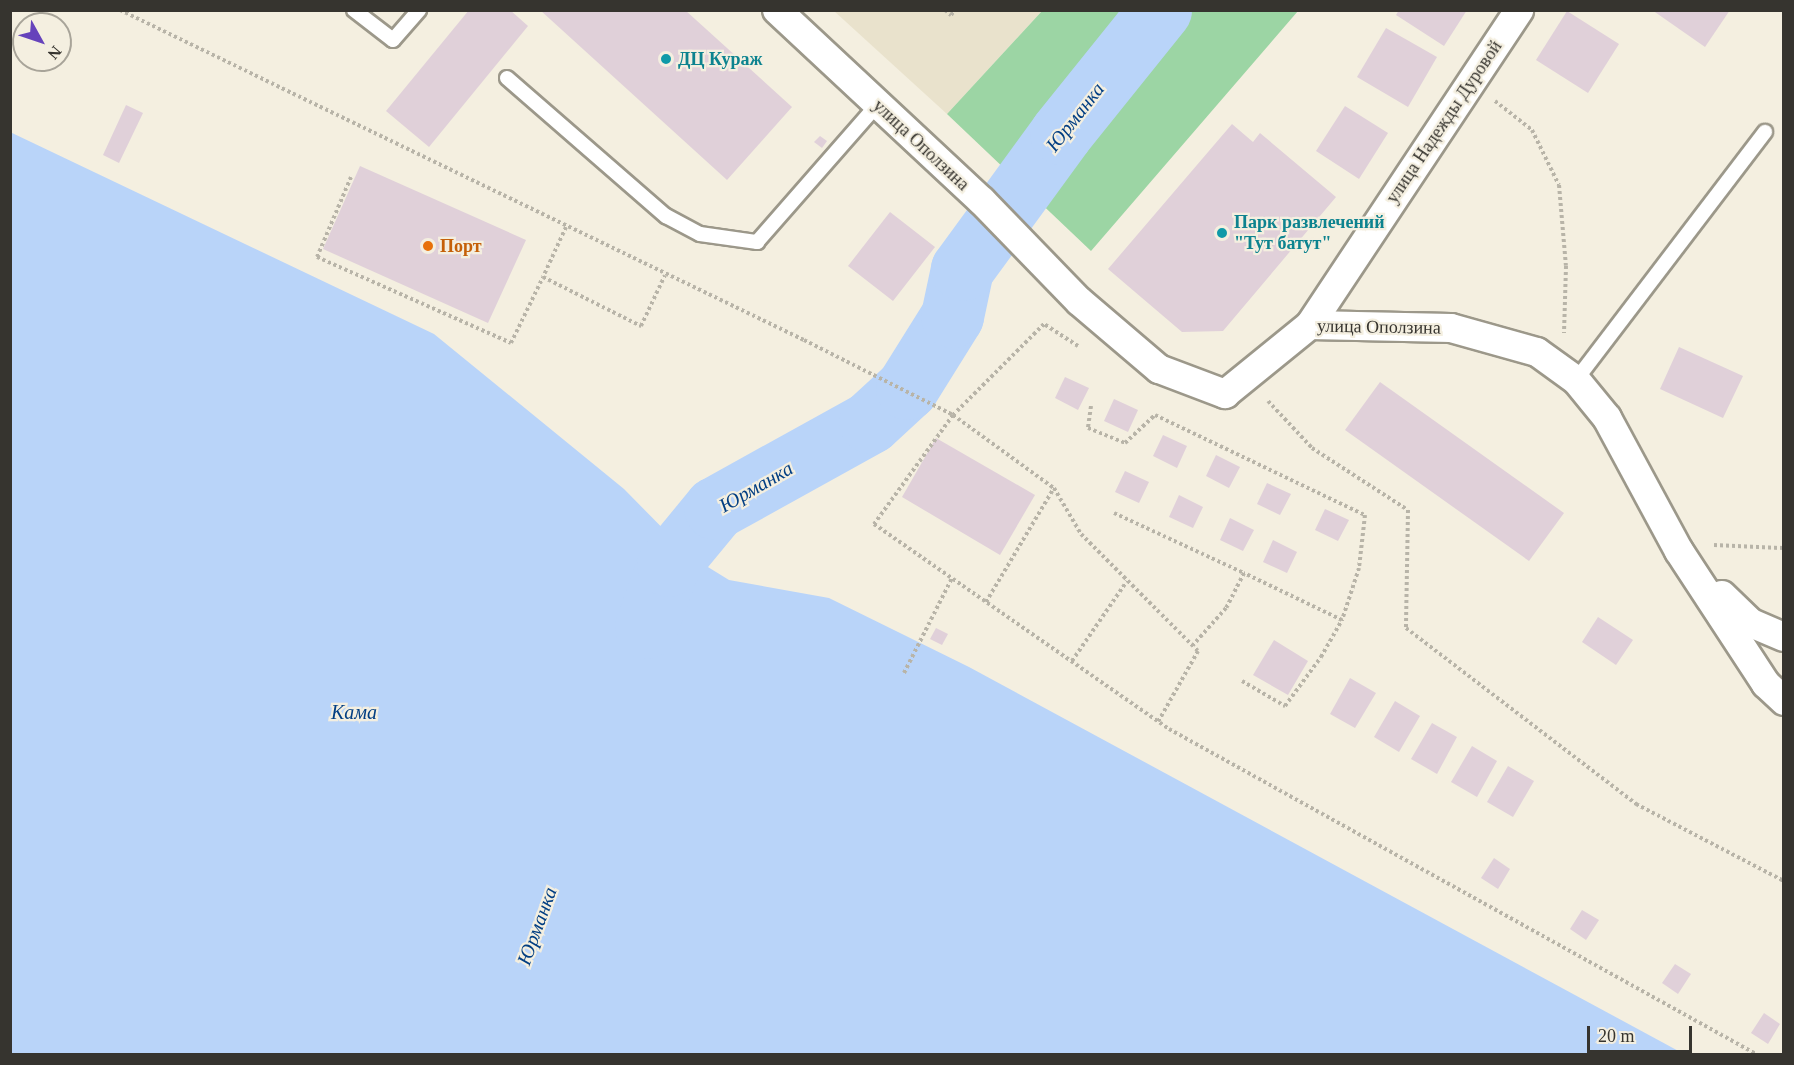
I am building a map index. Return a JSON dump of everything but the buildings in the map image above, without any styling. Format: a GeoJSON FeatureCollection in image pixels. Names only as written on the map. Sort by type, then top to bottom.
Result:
{"type":"FeatureCollection","features":[{"type":"Feature","properties":{"kind":"street","name":"улица Оползина"},"geometry":{"type":"LineString","coordinates":[[777,10],[982,201],[1079,301],[1159,369],[1225,394],[1310,325],[1450,328],[1537,352],[1570,376],[1607,418],[1676,547],[1766,684],[1784,701]]}},
{"type":"Feature","properties":{"kind":"street","name":"улица Надежды Дуровой"},"geometry":{"type":"LineString","coordinates":[[1310,325],[1519,10]]}},
{"type":"Feature","properties":{"kind":"street"},"geometry":{"type":"LineString","coordinates":[[1676,547],[1751,623],[1784,637]]}},
{"type":"Feature","properties":{"kind":"lane"},"geometry":{"type":"LineString","coordinates":[[354,10],[393,40],[419,10]]}},
{"type":"Feature","properties":{"kind":"lane"},"geometry":{"type":"LineString","coordinates":[[507,78],[666,216],[700,234],[757,242],[878,104]]}},
{"type":"Feature","properties":{"kind":"lane"},"geometry":{"type":"LineString","coordinates":[[1570,376],[1765,132]]}},
{"type":"Feature","properties":{"kind":"path"},"geometry":{"type":"LineString","coordinates":[[120,10],[665,275],[804,340],[953,415],[1054,488],[1081,534],[1198,651],[1158,722]]}},
{"type":"Feature","properties":{"kind":"path"},"geometry":{"type":"LineString","coordinates":[[945,10],[951,15],[955,10]]}},
{"type":"Feature","properties":{"kind":"path"},"geometry":{"type":"LineString","coordinates":[[1471,83],[1532,130],[1559,185],[1566,266],[1570,376]]}},
{"type":"Feature","properties":{"kind":"path"},"geometry":{"type":"LineString","coordinates":[[351,177],[317,257],[511,343],[566,226]]}},
{"type":"Feature","properties":{"kind":"path"},"geometry":{"type":"LineString","coordinates":[[543,277],[641,326],[665,275]]}},
{"type":"Feature","properties":{"kind":"path"},"geometry":{"type":"LineString","coordinates":[[1080,347],[1044,324],[953,415],[873,524],[1158,722],[1756,1054]]}},
{"type":"Feature","properties":{"kind":"path"},"geometry":{"type":"LineString","coordinates":[[1245,377],[1312,448],[1408,510],[1406,628],[1636,804],[1784,881]]}},
{"type":"Feature","properties":{"kind":"path"},"geometry":{"type":"LineString","coordinates":[[1091,406],[1088,428],[1125,443],[1155,415],[1365,515],[1359,568],[1342,620],[1321,657],[1285,706],[1242,681]]}},
{"type":"Feature","properties":{"kind":"path"},"geometry":{"type":"LineString","coordinates":[[986,602],[1054,488]]}},
{"type":"Feature","properties":{"kind":"path"},"geometry":{"type":"LineString","coordinates":[[1114,513],[1342,620]]}},
{"type":"Feature","properties":{"kind":"path"},"geometry":{"type":"LineString","coordinates":[[1676,547],[1784,548]]}},
{"type":"Feature","properties":{"kind":"path"},"geometry":{"type":"LineString","coordinates":[[1192,645],[1226,608],[1244,573]]}},
{"type":"Feature","properties":{"kind":"path"},"geometry":{"type":"LineString","coordinates":[[904,673],[952,578]]}},
{"type":"Feature","properties":{"kind":"path"},"geometry":{"type":"LineString","coordinates":[[1072,662],[1128,580]]}},
{"type":"Feature","properties":{"kind":"shaded area"},"geometry":{"type":"Polygon","coordinates":[[[834,11],[1042,11],[947,114],[834,11]]]}},
{"type":"Feature","properties":{"kind":"green space"},"geometry":{"type":"Polygon","coordinates":[[[1042,11],[1298,11],[1091,251],[947,114],[1042,11]]]}},
{"type":"Feature","properties":{"kind":"water","name":"Кама"},"geometry":{"type":"Polygon","coordinates":[[[10,132],[434,334],[624,489],[690,556],[729,580],[829,598],[969,667],[1684,1054],[11,1054],[10,132]]]}},
{"type":"Feature","properties":{"kind":"waterway","name":"Юрманка"},"geometry":{"type":"LineString","coordinates":[[646,627],[668,565],[715,508],[870,422],[907,388],[952,316],[962,269],[1061,133],[1160,10]]}},
{"type":"Feature","properties":{"kind":"place","name":"ДЦ Кураж"},"geometry":{"type":"Point","coordinates":[666,59]}},
{"type":"Feature","properties":{"kind":"place","name":"Парк развлечений \"Тут батут\""},"geometry":{"type":"Point","coordinates":[1222,233]}},
{"type":"Feature","properties":{"kind":"place","name":"Порт"},"geometry":{"type":"Point","coordinates":[428,246]}}]}
